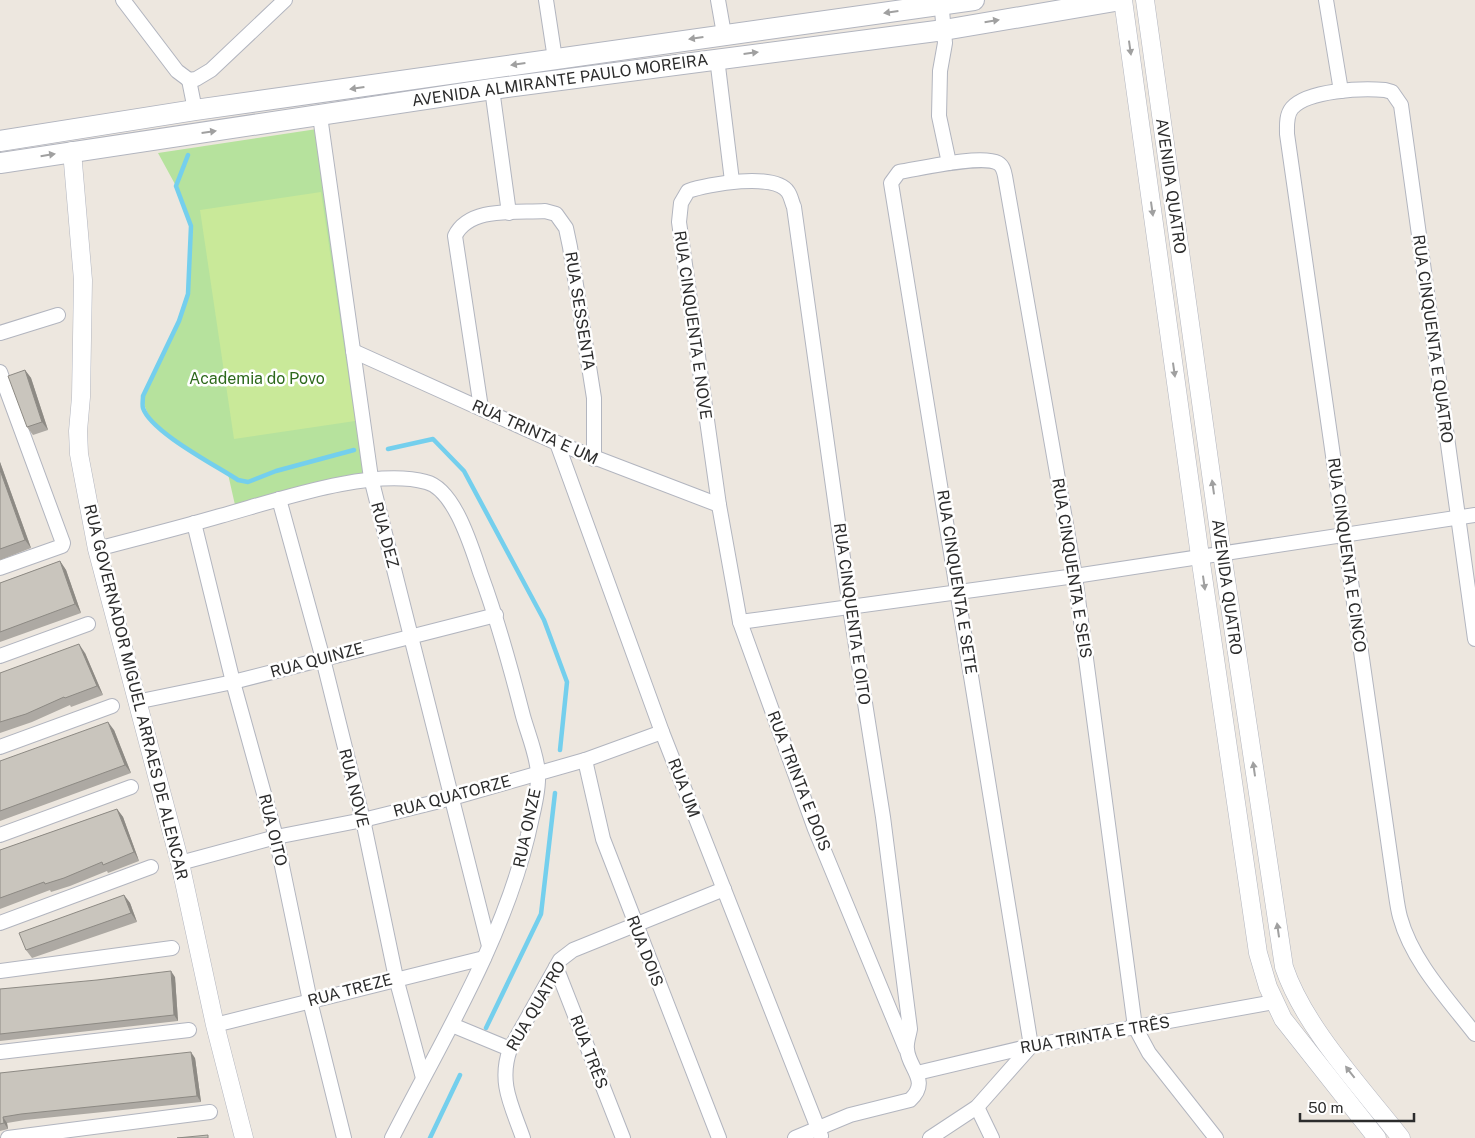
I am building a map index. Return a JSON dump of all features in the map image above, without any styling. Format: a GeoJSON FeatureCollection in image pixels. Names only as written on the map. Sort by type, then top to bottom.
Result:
{"type":"FeatureCollection","features":[{"type":"Feature","properties":{"kind":"main road","name":"AVENIDA ALMIRANTE PAULO MOREIRA"},"geometry":{"type":"LineString","coordinates":[[0,141],[195,110],[941,2],[974,0]]}},
{"type":"Feature","properties":{"kind":"main road","name":"AVENIDA ALMIRANTE PAULO MOREIRA"},"geometry":{"type":"LineString","coordinates":[[0,163],[492,89],[717,58],[944,30],[1122,0]]}},
{"type":"Feature","properties":{"kind":"street"},"geometry":{"type":"LineString","coordinates":[[124,0],[182,77],[189,80],[196,79],[211,70],[270,5],[284,0]]}},
{"type":"Feature","properties":{"kind":"street"},"geometry":{"type":"LineString","coordinates":[[546,0],[554,59]]}},
{"type":"Feature","properties":{"kind":"street"},"geometry":{"type":"LineString","coordinates":[[718,0],[724,34]]}},
{"type":"Feature","properties":{"kind":"street","name":"AVENIDA QUATRO"},"geometry":{"type":"LineString","coordinates":[[1122,0],[1258,953],[1274,1002],[1284,1020],[1377,1138]]}},
{"type":"Feature","properties":{"kind":"street","name":"AVENIDA QUATRO"},"geometry":{"type":"LineString","coordinates":[[1145,0],[1222,553],[1284,967],[1296,998],[1311,1022],[1401,1138]]}},
{"type":"Feature","properties":{"kind":"street"},"geometry":{"type":"LineString","coordinates":[[1326,0],[1341,91]]}},
{"type":"Feature","properties":{"kind":"street"},"geometry":{"type":"LineString","coordinates":[[941,2],[945,51],[940,71],[938,116],[949,163]]}},
{"type":"Feature","properties":{"kind":"street"},"geometry":{"type":"LineString","coordinates":[[717,58],[732,180]]}},
{"type":"Feature","properties":{"kind":"street"},"geometry":{"type":"LineString","coordinates":[[189,80],[195,110]]}},
{"type":"Feature","properties":{"kind":"street"},"geometry":{"type":"LineString","coordinates":[[492,89],[509,213]]}},
{"type":"Feature","properties":{"kind":"street","name":"RUA CINQUENTA E QUATRO"},"geometry":{"type":"LineString","coordinates":[[1341,91],[1385,90],[1392,92],[1401,105],[1475,639]]}},
{"type":"Feature","properties":{"kind":"street","name":"RUA CINQUENTA E CINCO"},"geometry":{"type":"LineString","coordinates":[[1341,91],[1324,94],[1298,103],[1291,109],[1287,120],[1343,534],[1400,917],[1410,942],[1424,966],[1475,1034]]}},
{"type":"Feature","properties":{"kind":"street","name":"RUA DEZ"},"geometry":{"type":"LineString","coordinates":[[320,116],[371,478],[452,798],[487,952]]}},
{"type":"Feature","properties":{"kind":"street","name":"RUA GOVERNADOR MIGUEL ARRAES DE ALENCAR"},"geometry":{"type":"LineString","coordinates":[[72,151],[83,280],[81,397],[78,431],[79,454],[97,549],[180,864],[215,1025],[244,1138]]}},
{"type":"Feature","properties":{"kind":"street","name":"RUA CINQUENTA E SEIS"},"geometry":{"type":"LineString","coordinates":[[949,163],[991,161],[998,163],[1004,169],[1075,576],[1135,1028]]}},
{"type":"Feature","properties":{"kind":"street","name":"RUA CINQUENTA E SETE"},"geometry":{"type":"LineString","coordinates":[[949,163],[899,172],[891,183],[959,592],[1030,1046]]}},
{"type":"Feature","properties":{"kind":"street","name":"RUA CINQUENTA E NOVE"},"geometry":{"type":"LineString","coordinates":[[719,505],[679,222],[681,203],[688,191],[732,180]]}},
{"type":"Feature","properties":{"kind":"street","name":"RUA CINQUENTA E OITO"},"geometry":{"type":"LineString","coordinates":[[732,180],[780,185],[788,192],[794,207],[850,608],[883,817],[910,1029],[906,1049]]}},
{"type":"Feature","properties":{"kind":"street","name":"RUA SESSENTA"},"geometry":{"type":"LineString","coordinates":[[481,408],[455,236],[466,220],[478,216],[545,211],[556,214],[566,228],[594,398],[596,420],[594,458]]}},
{"type":"Feature","properties":{"kind":"street"},"geometry":{"type":"LineString","coordinates":[[0,333],[58,315]]}},
{"type":"Feature","properties":{"kind":"street","name":"RUA TRINTA E UM"},"geometry":{"type":"LineString","coordinates":[[353,351],[558,443],[719,505]]}},
{"type":"Feature","properties":{"kind":"street"},"geometry":{"type":"LineString","coordinates":[[0,372],[63,543],[62,546],[0,568]]}},
{"type":"Feature","properties":{"kind":"street","name":"RUA UM"},"geometry":{"type":"LineString","coordinates":[[558,443],[662,732],[820,1134]]}},
{"type":"Feature","properties":{"kind":"street"},"geometry":{"type":"LineString","coordinates":[[97,549],[279,500],[371,478]]}},
{"type":"Feature","properties":{"kind":"street","name":"RUA ONZE"},"geometry":{"type":"LineString","coordinates":[[371,478],[408,479],[430,482],[445,496],[456,512],[496,615],[538,772],[533,812],[522,861],[487,952],[452,1025],[392,1138]]}},
{"type":"Feature","properties":{"kind":"street","name":"RUA NOVE"},"geometry":{"type":"LineString","coordinates":[[279,500],[323,659],[363,820],[396,978],[423,1078]]}},
{"type":"Feature","properties":{"kind":"street","name":"RUA TRINTA E DOIS"},"geometry":{"type":"LineString","coordinates":[[719,505],[740,622],[815,829],[906,1049]]}},
{"type":"Feature","properties":{"kind":"street"},"geometry":{"type":"LineString","coordinates":[[740,622],[1075,576],[1475,515]]}},
{"type":"Feature","properties":{"kind":"street","name":"RUA OITO"},"geometry":{"type":"LineString","coordinates":[[194,524],[233,682],[276,837],[310,1001],[344,1138]]}},
{"type":"Feature","properties":{"kind":"street","name":"RUA QUINZE"},"geometry":{"type":"LineString","coordinates":[[136,702],[233,682],[496,615]]}},
{"type":"Feature","properties":{"kind":"street"},"geometry":{"type":"LineString","coordinates":[[0,656],[88,624]]}},
{"type":"Feature","properties":{"kind":"street"},"geometry":{"type":"LineString","coordinates":[[0,747],[112,706]]}},
{"type":"Feature","properties":{"kind":"street","name":"RUA QUATORZE"},"geometry":{"type":"LineString","coordinates":[[180,864],[276,837],[363,820],[452,798],[584,760],[662,732]]}},
{"type":"Feature","properties":{"kind":"street","name":"RUA DOIS"},"geometry":{"type":"LineString","coordinates":[[584,760],[603,840],[719,1138]]}},
{"type":"Feature","properties":{"kind":"street"},"geometry":{"type":"LineString","coordinates":[[0,835],[131,787]]}},
{"type":"Feature","properties":{"kind":"street"},"geometry":{"type":"LineString","coordinates":[[0,923],[151,867]]}},
{"type":"Feature","properties":{"kind":"street"},"geometry":{"type":"LineString","coordinates":[[635,924],[724,889]]}},
{"type":"Feature","properties":{"kind":"street","name":"RUA QUATRO"},"geometry":{"type":"LineString","coordinates":[[523,1138],[504,1078],[505,1065],[510,1049],[560,960],[573,950],[635,924]]}},
{"type":"Feature","properties":{"kind":"street"},"geometry":{"type":"LineString","coordinates":[[0,971],[172,948]]}},
{"type":"Feature","properties":{"kind":"street","name":"RUA TREZE"},"geometry":{"type":"LineString","coordinates":[[215,1025],[396,978],[487,952]]}},
{"type":"Feature","properties":{"kind":"street","name":"RUA TRÊS"},"geometry":{"type":"LineString","coordinates":[[556,967],[623,1138]]}},
{"type":"Feature","properties":{"kind":"street","name":"RUA TRINTA E TRÊS"},"geometry":{"type":"LineString","coordinates":[[917,1073],[1030,1046],[1274,1002]]}},
{"type":"Feature","properties":{"kind":"street"},"geometry":{"type":"LineString","coordinates":[[452,1025],[510,1049]]}},
{"type":"Feature","properties":{"kind":"street"},"geometry":{"type":"LineString","coordinates":[[1135,1028],[1149,1053],[1216,1138]]}},
{"type":"Feature","properties":{"kind":"street"},"geometry":{"type":"LineString","coordinates":[[0,1052],[189,1030]]}},
{"type":"Feature","properties":{"kind":"street"},"geometry":{"type":"LineString","coordinates":[[930,1138],[977,1107],[1030,1046]]}},
{"type":"Feature","properties":{"kind":"street"},"geometry":{"type":"LineString","coordinates":[[795,1138],[820,1134],[831,1122],[875,1107],[902,1103],[917,1094],[919,1083],[917,1073],[906,1049]]}},
{"type":"Feature","properties":{"kind":"street"},"geometry":{"type":"LineString","coordinates":[[977,1107],[992,1138]]}},
{"type":"Feature","properties":{"kind":"street"},"geometry":{"type":"LineString","coordinates":[[8,1138],[210,1112]]}},
{"type":"Feature","properties":{"kind":"green space","name":"Academia do Povo"},"geometry":{"type":"Polygon","coordinates":[[[317,129],[366,474],[235,505],[228,474],[189,451],[163,432],[153,422],[146,409],[143,396],[179,321],[188,294],[191,269],[191,226],[176,186],[158,153],[317,129]]]}},
{"type":"Feature","properties":{"kind":"green space"},"geometry":{"type":"Polygon","coordinates":[[[321,192],[355,421],[234,439],[200,210],[321,192]]]}},
{"type":"Feature","properties":{"kind":"building"},"geometry":{"type":"Polygon","coordinates":[[[25,370],[42,422],[27,427],[8,376],[25,370]]]}},
{"type":"Feature","properties":{"kind":"building"},"geometry":{"type":"Polygon","coordinates":[[[0,470],[25,540],[0,549],[0,470]]]}},
{"type":"Feature","properties":{"kind":"building"},"geometry":{"type":"Polygon","coordinates":[[[60,561],[75,604],[0,632],[0,583],[60,561]]]}},
{"type":"Feature","properties":{"kind":"building"},"geometry":{"type":"Polygon","coordinates":[[[79,644],[97,686],[64,697],[26,714],[0,722],[0,673],[79,644]]]}},
{"type":"Feature","properties":{"kind":"building"},"geometry":{"type":"Polygon","coordinates":[[[108,722],[125,765],[0,811],[0,761],[108,722]]]}},
{"type":"Feature","properties":{"kind":"building"},"geometry":{"type":"Polygon","coordinates":[[[117,809],[134,852],[103,865],[102,862],[64,878],[45,884],[44,882],[0,898],[0,850],[117,809]]]}},
{"type":"Feature","properties":{"kind":"building"},"geometry":{"type":"Polygon","coordinates":[[[124,895],[131,913],[26,950],[19,933],[124,895]]]}},
{"type":"Feature","properties":{"kind":"building"},"geometry":{"type":"Polygon","coordinates":[[[171,971],[174,1015],[0,1034],[0,989],[171,971]]]}},
{"type":"Feature","properties":{"kind":"building"},"geometry":{"type":"Polygon","coordinates":[[[191,1052],[197,1096],[21,1114],[3,1117],[4,1123],[0,1124],[0,1073],[191,1052]]]}},
{"type":"Feature","properties":{"kind":"building"},"geometry":{"type":"Polygon","coordinates":[[[208,1135],[208,1138],[177,1138],[208,1135]]]}},
{"type":"Feature","properties":{"kind":"waterway"},"geometry":{"type":"LineString","coordinates":[[188,155],[176,186],[191,226],[188,294],[179,321],[143,396],[143,408],[148,417],[158,427],[200,457],[238,480],[248,482],[276,471],[354,450]]}},
{"type":"Feature","properties":{"kind":"waterway"},"geometry":{"type":"LineString","coordinates":[[388,449],[433,439],[464,471],[544,620],[567,682],[560,750]]}},
{"type":"Feature","properties":{"kind":"waterway"},"geometry":{"type":"LineString","coordinates":[[486,1028],[541,914],[555,793]]}},
{"type":"Feature","properties":{"kind":"waterway"},"geometry":{"type":"LineString","coordinates":[[430,1138],[460,1075]]}}]}
